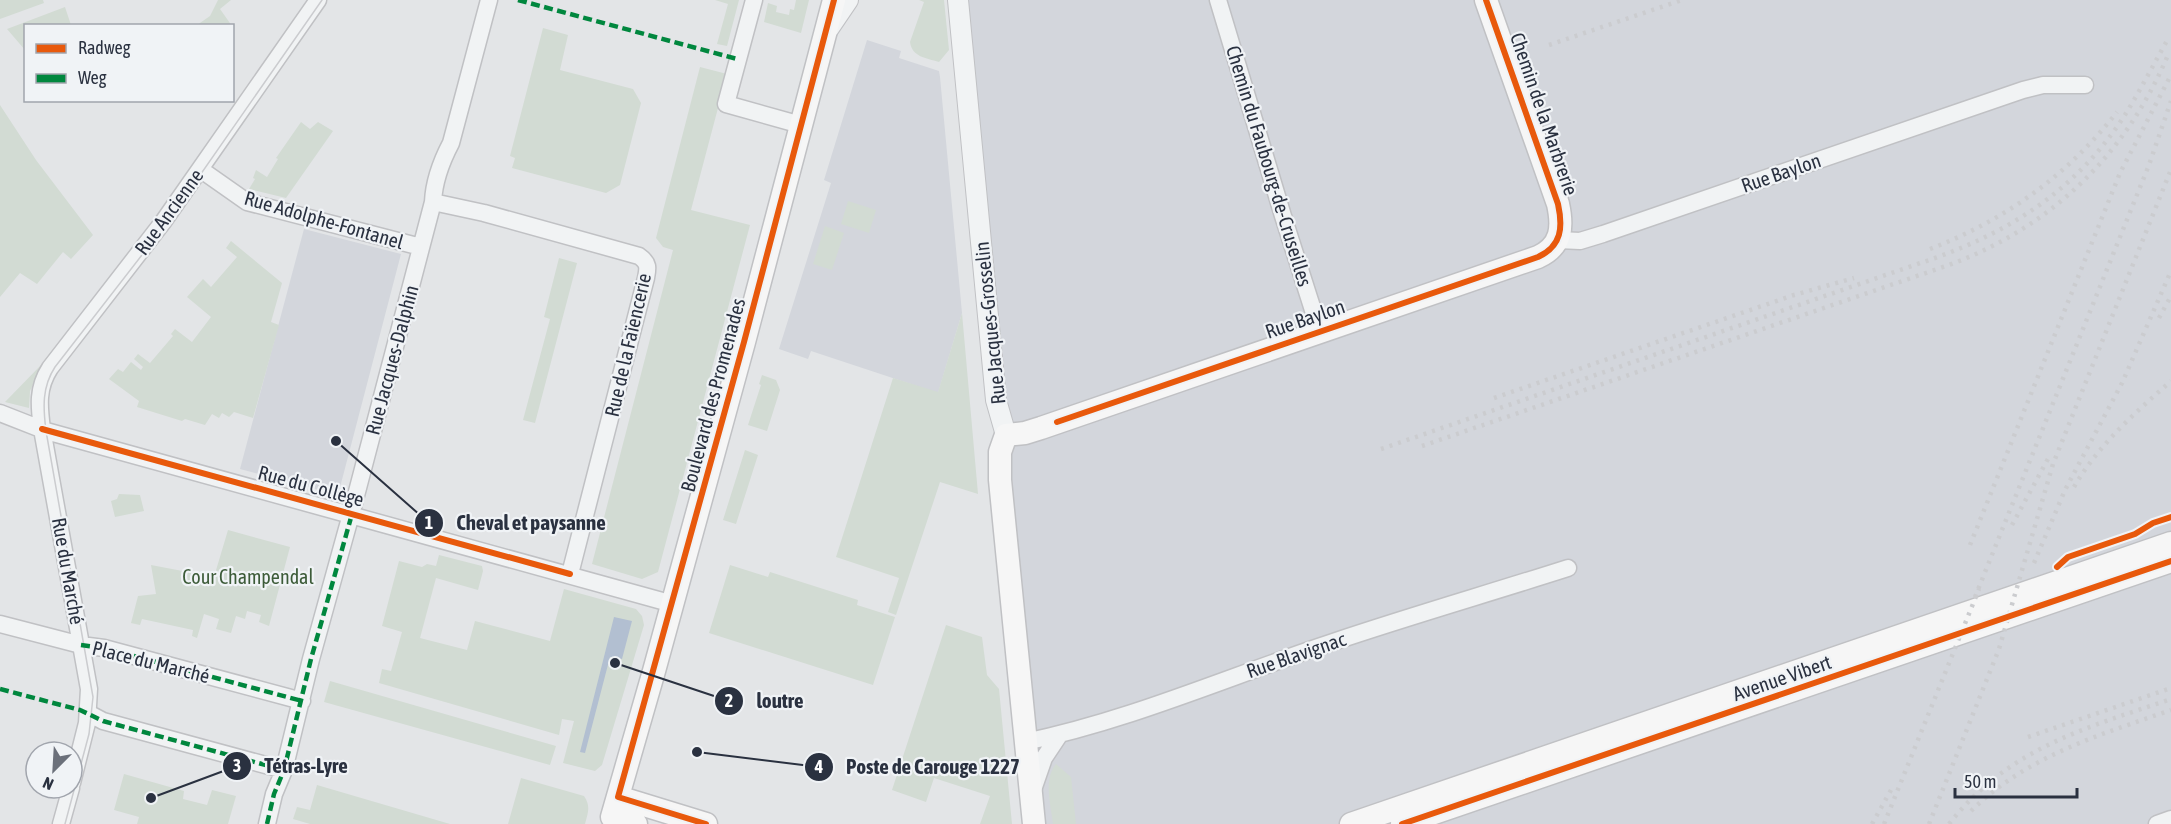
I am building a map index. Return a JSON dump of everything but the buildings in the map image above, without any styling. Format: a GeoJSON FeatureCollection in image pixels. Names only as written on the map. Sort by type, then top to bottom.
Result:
{"type":"FeatureCollection","features":[{"type":"Feature","properties":{"kind":"main road","name":"Boulevard des Promenades"},"geometry":{"type":"LineString","coordinates":[[613,812],[673,604],[834,0]]}},
{"type":"Feature","properties":{"kind":"main road","name":"Chemin de la Marbrerie"},"geometry":{"type":"LineString","coordinates":[[1486,0],[1558,204],[1562,221],[1558,240]]}},
{"type":"Feature","properties":{"kind":"main road","name":"Rue Baylon"},"geometry":{"type":"LineString","coordinates":[[1006,435],[1033,430],[1538,257],[1553,247],[1558,240]]}},
{"type":"Feature","properties":{"kind":"main road","name":"Rue Jacques-Grosselin"},"geometry":{"type":"LineString","coordinates":[[1006,435],[1000,452],[1000,480],[1024,742],[1034,824]]}},
{"type":"Feature","properties":{"kind":"main road","name":"Avenue Vibert"},"geometry":{"type":"LineString","coordinates":[[1352,824],[2171,543]]}},
{"type":"Feature","properties":{"kind":"main road","name":"Avenue Vibert"},"geometry":{"type":"LineString","coordinates":[[1402,824],[2171,561]]}},
{"type":"Feature","properties":{"kind":"main road"},"geometry":{"type":"LineString","coordinates":[[613,812],[636,824]]}},
{"type":"Feature","properties":{"kind":"main road"},"geometry":{"type":"LineString","coordinates":[[613,812],[706,824]]}},
{"type":"Feature","properties":{"kind":"street","name":"Rue Ancienne"},"geometry":{"type":"LineString","coordinates":[[42,429],[39,400],[41,387],[47,374],[156,231],[318,0]]}},
{"type":"Feature","properties":{"kind":"street","name":"Rue Jacques-Dalphin"},"geometry":{"type":"LineString","coordinates":[[267,824],[274,795],[284,770],[311,659],[352,514],[433,202],[434,188],[441,164],[451,143],[489,0]]}},
{"type":"Feature","properties":{"kind":"street"},"geometry":{"type":"LineString","coordinates":[[754,0],[726,104],[801,125]]}},
{"type":"Feature","properties":{"kind":"street"},"geometry":{"type":"LineString","coordinates":[[825,33],[848,0]]}},
{"type":"Feature","properties":{"kind":"street","name":"Rue Jacques-Grosselin"},"geometry":{"type":"LineString","coordinates":[[958,0],[996,400],[1006,435]]}},
{"type":"Feature","properties":{"kind":"street","name":"Chemin du Faubourg-de-Cruseilles"},"geometry":{"type":"LineString","coordinates":[[1218,0],[1320,332]]}},
{"type":"Feature","properties":{"kind":"street","name":"Rue Baylon"},"geometry":{"type":"LineString","coordinates":[[1558,240],[1580,241],[1603,234],[2023,90],[2043,85],[2085,85]]}},
{"type":"Feature","properties":{"kind":"street","name":"Rue Adolphe-Fontanel"},"geometry":{"type":"LineString","coordinates":[[200,169],[247,202],[421,247]]}},
{"type":"Feature","properties":{"kind":"street","name":"Rue de la Faïencerie"},"geometry":{"type":"LineString","coordinates":[[433,202],[484,213],[639,256],[646,261],[648,266],[570,574]]}},
{"type":"Feature","properties":{"kind":"street","name":"Rue du Collège"},"geometry":{"type":"LineString","coordinates":[[0,413],[42,429],[673,604]]}},
{"type":"Feature","properties":{"kind":"street","name":"Rue du Marché"},"geometry":{"type":"LineString","coordinates":[[42,429],[88,689],[88,713],[82,740]]}},
{"type":"Feature","properties":{"kind":"street","name":"Rue Blavignac"},"geometry":{"type":"LineString","coordinates":[[1024,742],[1060,734],[1178,697],[1332,642],[1568,568]]}},
{"type":"Feature","properties":{"kind":"street","name":"Place du Marché"},"geometry":{"type":"LineString","coordinates":[[0,624],[81,645],[104,648],[302,701]]}},
{"type":"Feature","properties":{"kind":"street"},"geometry":{"type":"LineString","coordinates":[[88,713],[103,721],[284,770]]}},
{"type":"Feature","properties":{"kind":"street"},"geometry":{"type":"LineString","coordinates":[[1031,795],[1044,758],[1060,734]]}},
{"type":"Feature","properties":{"kind":"street"},"geometry":{"type":"LineString","coordinates":[[61,824],[68,800]]}},
{"type":"Feature","properties":{"kind":"street"},"geometry":{"type":"LineString","coordinates":[[2157,824],[2171,819]]}},
{"type":"Feature","properties":{"kind":"shaded area"},"geometry":{"type":"Polygon","coordinates":[[[955,0],[2171,0],[2171,824],[1032,824],[955,0]]]}},
{"type":"Feature","properties":{"kind":"shaded area"},"geometry":{"type":"Polygon","coordinates":[[[867,40],[901,51],[899,58],[939,71],[962,313],[938,393],[811,351],[808,359],[779,349],[831,183],[824,180],[867,40]]]}},
{"type":"Feature","properties":{"kind":"shaded area"},"geometry":{"type":"Polygon","coordinates":[[[304,229],[401,254],[338,495],[240,469],[304,229]]]}},
{"type":"Feature","properties":{"kind":"green space"},"geometry":{"type":"Polygon","coordinates":[[[0,0],[43,0],[44,3],[0,19],[0,0]]]}},
{"type":"Feature","properties":{"kind":"green space"},"geometry":{"type":"Polygon","coordinates":[[[218,0],[231,0],[220,9],[231,24],[198,24],[210,16],[218,0]]]}},
{"type":"Feature","properties":{"kind":"green space"},"geometry":{"type":"Polygon","coordinates":[[[715,0],[739,0],[727,46],[717,44],[728,4],[715,0]]]}},
{"type":"Feature","properties":{"kind":"green space"},"geometry":{"type":"Polygon","coordinates":[[[796,0],[809,0],[801,33],[764,22],[768,3],[777,6],[776,12],[789,15],[790,9],[794,10],[796,0]]]}},
{"type":"Feature","properties":{"kind":"green space"},"geometry":{"type":"Polygon","coordinates":[[[919,0],[944,0],[949,50],[939,62],[920,56],[911,47],[910,42],[924,2],[919,0]]]}},
{"type":"Feature","properties":{"kind":"green space"},"geometry":{"type":"Polygon","coordinates":[[[65,7],[71,24],[24,24],[24,49],[7,29],[65,7]]]}},
{"type":"Feature","properties":{"kind":"green space"},"geometry":{"type":"Polygon","coordinates":[[[543,28],[568,35],[560,70],[633,89],[641,103],[620,185],[606,193],[512,168],[515,158],[510,156],[543,28]]]}},
{"type":"Feature","properties":{"kind":"green space"},"geometry":{"type":"Polygon","coordinates":[[[700,67],[727,74],[691,210],[750,225],[658,572],[642,579],[592,564],[673,250],[663,247],[656,238],[700,67]]]}},
{"type":"Feature","properties":{"kind":"green space"},"geometry":{"type":"Polygon","coordinates":[[[0,105],[36,160],[93,235],[71,259],[63,252],[37,284],[20,273],[0,297],[0,105]]]}},
{"type":"Feature","properties":{"kind":"green space"},"geometry":{"type":"Polygon","coordinates":[[[301,122],[310,129],[318,122],[333,131],[286,198],[249,189],[255,179],[253,178],[256,170],[267,177],[278,159],[276,158],[301,122]]]}},
{"type":"Feature","properties":{"kind":"green space"},"geometry":{"type":"Polygon","coordinates":[[[848,201],[876,210],[869,233],[841,224],[848,201]]]}},
{"type":"Feature","properties":{"kind":"green space"},"geometry":{"type":"Polygon","coordinates":[[[825,226],[844,233],[832,270],[813,264],[825,226]]]}},
{"type":"Feature","properties":{"kind":"green space"},"geometry":{"type":"Polygon","coordinates":[[[231,241],[282,283],[271,322],[279,325],[253,418],[234,412],[229,417],[222,413],[219,418],[212,414],[205,425],[185,419],[182,421],[137,407],[139,401],[109,379],[118,369],[123,372],[131,362],[141,370],[143,367],[134,359],[138,354],[150,363],[173,336],[171,334],[175,329],[192,342],[211,317],[187,297],[203,279],[211,287],[237,257],[226,248],[231,241]]]}},
{"type":"Feature","properties":{"kind":"green space"},"geometry":{"type":"Polygon","coordinates":[[[559,258],[577,263],[535,423],[523,420],[550,319],[544,317],[559,258]]]}},
{"type":"Feature","properties":{"kind":"green space"},"geometry":{"type":"Polygon","coordinates":[[[962,313],[978,494],[940,482],[896,615],[888,612],[899,578],[836,557],[893,378],[938,392],[962,313]]]}},
{"type":"Feature","properties":{"kind":"green space"},"geometry":{"type":"Polygon","coordinates":[[[42,364],[30,391],[29,408],[5,402],[42,364]]]}},
{"type":"Feature","properties":{"kind":"green space"},"geometry":{"type":"Polygon","coordinates":[[[762,375],[776,380],[780,390],[767,431],[748,425],[762,375]]]}},
{"type":"Feature","properties":{"kind":"green space"},"geometry":{"type":"Polygon","coordinates":[[[745,450],[758,455],[736,524],[723,520],[745,450]]]}},
{"type":"Feature","properties":{"kind":"green space"},"geometry":{"type":"Polygon","coordinates":[[[119,494],[140,495],[144,511],[115,517],[111,501],[117,499],[119,494]]]}},
{"type":"Feature","properties":{"kind":"green space","name":"Cour Champendal"},"geometry":{"type":"Polygon","coordinates":[[[228,530],[290,547],[269,626],[259,622],[261,615],[247,611],[245,619],[236,616],[231,633],[216,629],[219,619],[204,614],[197,638],[192,636],[193,630],[142,619],[140,625],[131,623],[138,596],[156,594],[151,565],[214,577],[228,530]]]}},
{"type":"Feature","properties":{"kind":"green space"},"geometry":{"type":"Polygon","coordinates":[[[439,555],[482,566],[483,571],[478,590],[436,578],[420,638],[467,650],[475,621],[550,641],[564,589],[636,609],[642,616],[644,625],[602,765],[595,771],[563,763],[574,721],[562,719],[559,735],[379,683],[382,669],[391,671],[402,632],[382,626],[399,561],[422,567],[427,564],[436,566],[439,555]]]}},
{"type":"Feature","properties":{"kind":"green space"},"geometry":{"type":"Polygon","coordinates":[[[730,565],[768,577],[770,572],[858,600],[857,605],[895,617],[873,685],[709,633],[730,565]]]}},
{"type":"Feature","properties":{"kind":"green space"},"geometry":{"type":"Polygon","coordinates":[[[946,625],[982,637],[987,675],[999,689],[1012,824],[980,824],[990,796],[934,778],[926,802],[892,790],[946,625]]]}},
{"type":"Feature","properties":{"kind":"green space"},"geometry":{"type":"Polygon","coordinates":[[[330,681],[556,746],[550,765],[324,702],[330,681]]]}},
{"type":"Feature","properties":{"kind":"green space"},"geometry":{"type":"Polygon","coordinates":[[[1056,764],[1071,777],[1076,824],[1053,824],[1049,785],[1052,770],[1056,764]]]}},
{"type":"Feature","properties":{"kind":"green space"},"geometry":{"type":"Polygon","coordinates":[[[124,774],[184,791],[183,799],[207,805],[212,790],[236,796],[228,824],[137,824],[139,817],[114,810],[124,774]]]}},
{"type":"Feature","properties":{"kind":"green space"},"geometry":{"type":"Polygon","coordinates":[[[521,778],[584,796],[588,806],[585,824],[508,824],[521,778]]]}},
{"type":"Feature","properties":{"kind":"green space"},"geometry":{"type":"Polygon","coordinates":[[[317,785],[450,824],[310,824],[293,819],[297,807],[310,810],[317,785]]]}},
{"type":"Feature","properties":{"kind":"water"},"geometry":{"type":"Polygon","coordinates":[[[614,617],[632,621],[622,659],[610,657],[585,753],[580,752],[614,617]]]}},
{"type":"Feature","properties":{"kind":"tram line"},"geometry":{"type":"LineString","coordinates":[[65,824],[89,734],[93,697],[46,431],[44,405],[48,382],[55,367],[166,224],[322,0]]}},
{"type":"Feature","properties":{"kind":"railway"},"geometry":{"type":"LineString","coordinates":[[1549,45],[1682,0]]}},
{"type":"Feature","properties":{"kind":"railway"},"geometry":{"type":"LineString","coordinates":[[1381,449],[1935,258],[1991,234],[2041,204],[2085,166],[2123,118],[2168,39]]}},
{"type":"Feature","properties":{"kind":"railway"},"geometry":{"type":"LineString","coordinates":[[1422,446],[1949,265],[1986,249],[2020,230],[2081,184],[2107,156],[2130,125],[2168,55]]}},
{"type":"Feature","properties":{"kind":"railway"},"geometry":{"type":"LineString","coordinates":[[1970,545],[2120,173],[2171,75]]}},
{"type":"Feature","properties":{"kind":"railway"},"geometry":{"type":"LineString","coordinates":[[1975,597],[2149,165],[2171,101]]}},
{"type":"Feature","properties":{"kind":"railway"},"geometry":{"type":"LineString","coordinates":[[1930,249],[1984,224],[2033,194],[2077,156],[2117,112]]}},
{"type":"Feature","properties":{"kind":"railway"},"geometry":{"type":"LineString","coordinates":[[1929,824],[1999,649],[2053,464],[2170,172]]}},
{"type":"Feature","properties":{"kind":"railway"},"geometry":{"type":"LineString","coordinates":[[2034,563],[2065,490],[2122,383],[2171,271]]}},
{"type":"Feature","properties":{"kind":"railway"},"geometry":{"type":"LineString","coordinates":[[1494,398],[1794,295],[1854,278]]}},
{"type":"Feature","properties":{"kind":"railway"},"geometry":{"type":"LineString","coordinates":[[2159,318],[2171,296]]}},
{"type":"Feature","properties":{"kind":"railway"},"geometry":{"type":"LineString","coordinates":[[2074,487],[2106,443],[2171,381]]}},
{"type":"Feature","properties":{"kind":"railway"},"geometry":{"type":"LineString","coordinates":[[2012,525],[2049,457]]}},
{"type":"Feature","properties":{"kind":"railway"},"geometry":{"type":"LineString","coordinates":[[1884,824],[1979,589]]}},
{"type":"Feature","properties":{"kind":"railway"},"geometry":{"type":"LineString","coordinates":[[2028,737],[2171,688]]}},
{"type":"Feature","properties":{"kind":"railway"},"geometry":{"type":"LineString","coordinates":[[1949,824],[1972,798],[2022,759],[2078,732],[2171,699]]}},
{"type":"Feature","properties":{"kind":"railway"},"geometry":{"type":"LineString","coordinates":[[1971,811],[1993,792],[2040,761],[2091,738],[2171,710]]}},
{"type":"Feature","properties":{"kind":"railway"},"geometry":{"type":"LineString","coordinates":[[1872,824],[1891,790]]}},
{"type":"Feature","properties":{"kind":"marked path"},"geometry":{"type":"LineString","coordinates":[[518,0],[737,59]]}},
{"type":"Feature","properties":{"kind":"marked path"},"geometry":{"type":"LineString","coordinates":[[267,824],[274,794],[284,770],[311,659],[352,514]]}},
{"type":"Feature","properties":{"kind":"marked path"},"geometry":{"type":"LineString","coordinates":[[81,645],[104,648],[302,701]]}},
{"type":"Feature","properties":{"kind":"marked path"},"geometry":{"type":"LineString","coordinates":[[0,689],[80,710],[103,721],[284,770]]}},
{"type":"Feature","properties":{"kind":"cycle path"},"geometry":{"type":"LineString","coordinates":[[706,824],[618,797],[744,342],[834,0]]}},
{"type":"Feature","properties":{"kind":"cycle path"},"geometry":{"type":"LineString","coordinates":[[1057,422],[1546,253],[1559,235],[1558,204],[1486,0]]}},
{"type":"Feature","properties":{"kind":"cycle path"},"geometry":{"type":"LineString","coordinates":[[42,429],[570,574]]}},
{"type":"Feature","properties":{"kind":"cycle path"},"geometry":{"type":"LineString","coordinates":[[2057,567],[2068,557],[2135,534],[2153,523],[2171,517]]}},
{"type":"Feature","properties":{"kind":"cycle path"},"geometry":{"type":"LineString","coordinates":[[1402,824],[2171,561]]}},
{"type":"Feature","properties":{"kind":"place","name":"Cheval et paysanne"},"geometry":{"type":"Point","coordinates":[336,441]}},
{"type":"Feature","properties":{"kind":"place","name":"loutre"},"geometry":{"type":"Point","coordinates":[615,663]}},
{"type":"Feature","properties":{"kind":"place","name":"Poste de Carouge 1227"},"geometry":{"type":"Point","coordinates":[697,752]}},
{"type":"Feature","properties":{"kind":"place","name":"Tétras-Lyre"},"geometry":{"type":"Point","coordinates":[151,798]}}]}
